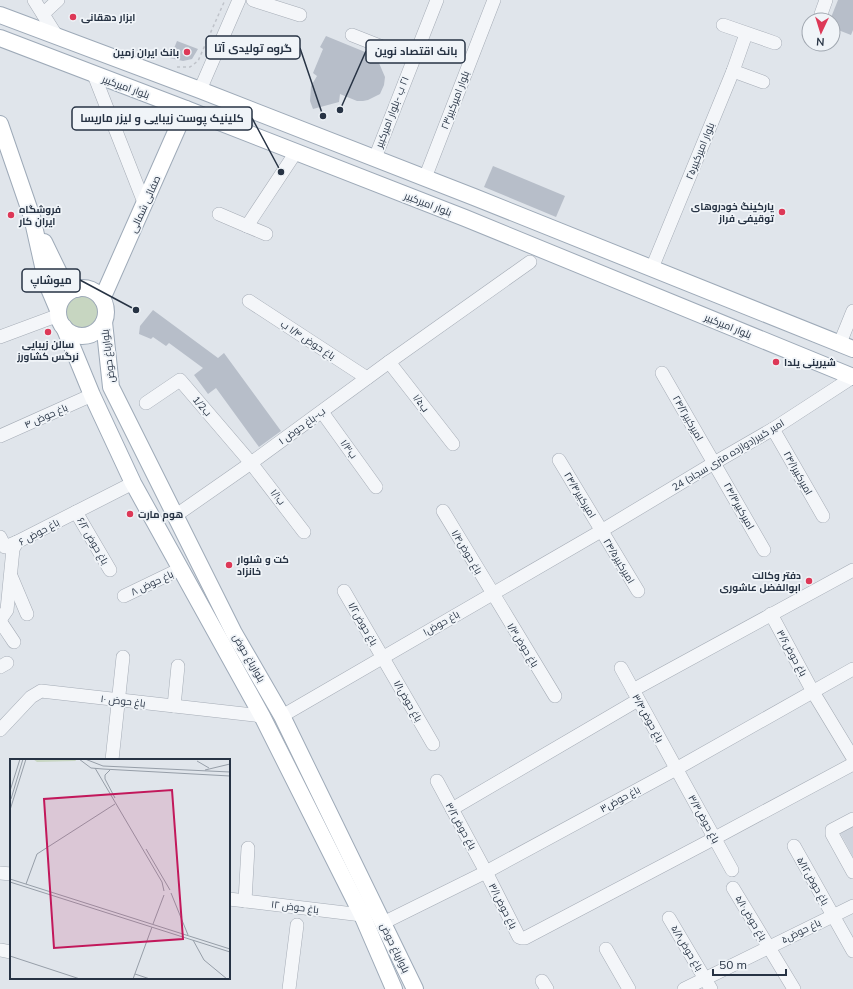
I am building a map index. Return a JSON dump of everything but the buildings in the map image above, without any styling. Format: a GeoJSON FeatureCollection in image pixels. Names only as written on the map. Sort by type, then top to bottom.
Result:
{"type":"FeatureCollection","features":[{"type":"Feature","properties":{"kind":"main road"},"geometry":{"type":"LineString","coordinates":[[0,15],[375,158],[847,346]]}},
{"type":"Feature","properties":{"kind":"main road","name":"بلوار امیرکبیر"},"geometry":{"type":"LineString","coordinates":[[0,38],[474,222],[853,377]]}},
{"type":"Feature","properties":{"kind":"main road","name":"صفائی شمالی"},"geometry":{"type":"LineString","coordinates":[[102,299],[145,205],[186,109]]}},
{"type":"Feature","properties":{"kind":"main road","name":"بلوارباغ حوض"},"geometry":{"type":"LineString","coordinates":[[1,129],[32,217],[60,275],[77,289]]}},
{"type":"Feature","properties":{"kind":"main road"},"geometry":{"type":"LineString","coordinates":[[474,222],[485,201]]}},
{"type":"Feature","properties":{"kind":"main road","name":"بلوارباغ حوض"},"geometry":{"type":"LineString","coordinates":[[32,217],[47,284],[92,395],[133,483],[262,716],[362,915],[394,989]]}},
{"type":"Feature","properties":{"kind":"main road"},"geometry":{"type":"LineString","coordinates":[[84,288],[91,290],[97,293],[102,299],[106,314],[104,322],[93,333],[78,335],[70,332],[60,318],[62,299],[66,294],[77,289],[84,288]]}},
{"type":"Feature","properties":{"kind":"main road","name":"بلوارباغ حوض"},"geometry":{"type":"LineString","coordinates":[[104,322],[112,387],[175,516],[239,640],[282,716],[414,989]]}},
{"type":"Feature","properties":{"kind":"main road"},"geometry":{"type":"LineString","coordinates":[[224,649],[239,640]]}},
{"type":"Feature","properties":{"kind":"street"},"geometry":{"type":"LineString","coordinates":[[34,0],[56,36]]}},
{"type":"Feature","properties":{"kind":"street"},"geometry":{"type":"LineString","coordinates":[[43,14],[58,0]]}},
{"type":"Feature","properties":{"kind":"street"},"geometry":{"type":"LineString","coordinates":[[200,90],[239,0]]}},
{"type":"Feature","properties":{"kind":"street"},"geometry":{"type":"LineString","coordinates":[[253,0],[300,15]]}},
{"type":"Feature","properties":{"kind":"street","name":"٢١ ب -بلوار امیرکبیر"},"geometry":{"type":"LineString","coordinates":[[375,158],[436,0]]}},
{"type":"Feature","properties":{"kind":"street","name":"۲۳بلوار امیرکبیر"},"geometry":{"type":"LineString","coordinates":[[426,178],[494,0]]}},
{"type":"Feature","properties":{"kind":"street"},"geometry":{"type":"LineString","coordinates":[[822,12],[826,0]]}},
{"type":"Feature","properties":{"kind":"street"},"geometry":{"type":"LineString","coordinates":[[723,25],[775,44]]}},
{"type":"Feature","properties":{"kind":"street","name":"بلوار امیرکبیر۲۵"},"geometry":{"type":"LineString","coordinates":[[652,268],[733,71],[746,34]]}},
{"type":"Feature","properties":{"kind":"street"},"geometry":{"type":"LineString","coordinates":[[352,35],[413,59]]}},
{"type":"Feature","properties":{"kind":"street"},"geometry":{"type":"LineString","coordinates":[[733,71],[763,82]]}},
{"type":"Feature","properties":{"kind":"street"},"geometry":{"type":"LineString","coordinates":[[94,75],[145,205]]}},
{"type":"Feature","properties":{"kind":"street"},"geometry":{"type":"LineString","coordinates":[[247,226],[296,152]]}},
{"type":"Feature","properties":{"kind":"street"},"geometry":{"type":"LineString","coordinates":[[219,214],[266,234]]}},
{"type":"Feature","properties":{"kind":"street","name":"۱ ب-باغ حوض"},"geometry":{"type":"LineString","coordinates":[[175,516],[530,262]]}},
{"type":"Feature","properties":{"kind":"street","name":"باغ حوض ۱/۴ ب"},"geometry":{"type":"LineString","coordinates":[[249,301],[367,378]]}},
{"type":"Feature","properties":{"kind":"street"},"geometry":{"type":"LineString","coordinates":[[847,346],[853,311]]}},
{"type":"Feature","properties":{"kind":"street"},"geometry":{"type":"LineString","coordinates":[[0,337],[60,318]]}},
{"type":"Feature","properties":{"kind":"street","name":"ب۱/۵"},"geometry":{"type":"LineString","coordinates":[[390,362],[453,444]]}},
{"type":"Feature","properties":{"kind":"street","name":"امیرکبیر۲۴/۲"},"geometry":{"type":"LineString","coordinates":[[662,373],[714,463]]}},
{"type":"Feature","properties":{"kind":"street","name":"24 امیر کبیر(دوازده متری سجاد)"},"geometry":{"type":"LineString","coordinates":[[601,531],[774,429],[853,377]]}},
{"type":"Feature","properties":{"kind":"street","name":"1/2ب"},"geometry":{"type":"LineString","coordinates":[[146,403],[180,380],[251,463]]}},
{"type":"Feature","properties":{"kind":"street","name":"۴ باغ حوض"},"geometry":{"type":"LineString","coordinates":[[0,436],[92,395]]}},
{"type":"Feature","properties":{"kind":"street","name":"ب۱/۳"},"geometry":{"type":"LineString","coordinates":[[322,412],[376,487]]}},
{"type":"Feature","properties":{"kind":"street","name":"امیرکبیر۲۴/۱"},"geometry":{"type":"LineString","coordinates":[[774,429],[823,516]]}},
{"type":"Feature","properties":{"kind":"street","name":"امیرکبیر۲۴/۴"},"geometry":{"type":"LineString","coordinates":[[559,460],[601,531]]}},
{"type":"Feature","properties":{"kind":"street","name":"ب۱/۱"},"geometry":{"type":"LineString","coordinates":[[251,463],[304,532]]}},
{"type":"Feature","properties":{"kind":"street","name":"امیرکبیر۲۴/۳"},"geometry":{"type":"LineString","coordinates":[[714,463],[764,550]]}},
{"type":"Feature","properties":{"kind":"street","name":"۶ باغ حوض"},"geometry":{"type":"LineString","coordinates":[[0,621],[7,610],[13,550],[17,542],[133,483]]}},
{"type":"Feature","properties":{"kind":"street","name":"باغ حوض۱/۴"},"geometry":{"type":"LineString","coordinates":[[443,511],[492,593]]}},
{"type":"Feature","properties":{"kind":"street","name":"۶/۲ باغ حوض"},"geometry":{"type":"LineString","coordinates":[[76,512],[110,570]]}},
{"type":"Feature","properties":{"kind":"street","name":"امیرکبیر۲۴/۵"},"geometry":{"type":"LineString","coordinates":[[601,531],[638,591]]}},
{"type":"Feature","properties":{"kind":"street","name":"باغ حوض۱"},"geometry":{"type":"LineString","coordinates":[[282,716],[601,531]]}},
{"type":"Feature","properties":{"kind":"street"},"geometry":{"type":"LineString","coordinates":[[0,537],[6,548],[17,542]]}},
{"type":"Feature","properties":{"kind":"street","name":"۸ باغ حوض"},"geometry":{"type":"LineString","coordinates":[[124,596],[180,569]]}},
{"type":"Feature","properties":{"kind":"street"},"geometry":{"type":"LineString","coordinates":[[452,809],[636,695],[771,614],[853,570]]}},
{"type":"Feature","properties":{"kind":"street"},"geometry":{"type":"LineString","coordinates":[[11,574],[27,614]]}},
{"type":"Feature","properties":{"kind":"street","name":"باغ حوض۱/۲"},"geometry":{"type":"LineString","coordinates":[[344,591],[382,657]]}},
{"type":"Feature","properties":{"kind":"street","name":"باغ حوض۱/۳"},"geometry":{"type":"LineString","coordinates":[[492,593],[555,696]]}},
{"type":"Feature","properties":{"kind":"street","name":"باغ حوض۳/۶"},"geometry":{"type":"LineString","coordinates":[[771,614],[813,692],[853,758]]}},
{"type":"Feature","properties":{"kind":"street"},"geometry":{"type":"LineString","coordinates":[[0,621],[14,642]]}},
{"type":"Feature","properties":{"kind":"street"},"geometry":{"type":"LineString","coordinates":[[112,759],[123,657]]}},
{"type":"Feature","properties":{"kind":"street","name":"باغ حوض۱/۱"},"geometry":{"type":"LineString","coordinates":[[382,657],[433,744]]}},
{"type":"Feature","properties":{"kind":"street"},"geometry":{"type":"LineString","coordinates":[[174,706],[178,666]]}},
{"type":"Feature","properties":{"kind":"street","name":"باغ حوض۳/۴"},"geometry":{"type":"LineString","coordinates":[[621,668],[676,769]]}},
{"type":"Feature","properties":{"kind":"street","name":"باغ حوض۳"},"geometry":{"type":"LineString","coordinates":[[383,923],[486,872],[676,769],[853,669]]}},
{"type":"Feature","properties":{"kind":"street","name":"۱۰ باغ حوض"},"geometry":{"type":"LineString","coordinates":[[0,730],[31,697],[41,691],[262,716]]}},
{"type":"Feature","properties":{"kind":"street"},"geometry":{"type":"LineString","coordinates":[[715,838],[853,764]]}},
{"type":"Feature","properties":{"kind":"street","name":"باغ حوض۳/۳"},"geometry":{"type":"LineString","coordinates":[[676,769],[732,870]]}},
{"type":"Feature","properties":{"kind":"street","name":"باغ حوض۳/۲"},"geometry":{"type":"LineString","coordinates":[[437,781],[486,872]]}},
{"type":"Feature","properties":{"kind":"street"},"geometry":{"type":"LineString","coordinates":[[853,819],[832,830],[832,834],[853,872]]}},
{"type":"Feature","properties":{"kind":"street","name":"باغ حوض۳/۱"},"geometry":{"type":"LineString","coordinates":[[486,872],[519,937],[522,938],[715,838]]}},
{"type":"Feature","properties":{"kind":"street","name":"باغ حوض۵/۱۲"},"geometry":{"type":"LineString","coordinates":[[794,846],[853,951]]}},
{"type":"Feature","properties":{"kind":"street"},"geometry":{"type":"LineString","coordinates":[[245,901],[248,848]]}},
{"type":"Feature","properties":{"kind":"street"},"geometry":{"type":"LineString","coordinates":[[0,873],[10,874]]}},
{"type":"Feature","properties":{"kind":"street","name":"باغ حوض۵/۱۰"},"geometry":{"type":"LineString","coordinates":[[733,888],[794,989]]}},
{"type":"Feature","properties":{"kind":"street","name":"۱۲ باغ حوض"},"geometry":{"type":"LineString","coordinates":[[230,899],[362,915]]}},
{"type":"Feature","properties":{"kind":"street","name":"باغ حوض۵"},"geometry":{"type":"LineString","coordinates":[[684,989],[708,984],[769,947],[853,906]]}},
{"type":"Feature","properties":{"kind":"street","name":"باغ حوض۵/۸"},"geometry":{"type":"LineString","coordinates":[[669,918],[708,984]]}},
{"type":"Feature","properties":{"kind":"street"},"geometry":{"type":"LineString","coordinates":[[290,989],[297,925]]}},
{"type":"Feature","properties":{"kind":"street"},"geometry":{"type":"LineString","coordinates":[[606,949],[629,989]]}},
{"type":"Feature","properties":{"kind":"street"},"geometry":{"type":"LineString","coordinates":[[0,950],[10,952]]}},
{"type":"Feature","properties":{"kind":"path"},"geometry":{"type":"LineString","coordinates":[[176,67],[190,67],[198,61],[225,0]]}},
{"type":"Feature","properties":{"kind":"shaded area"},"geometry":{"type":"Polygon","coordinates":[[[853,824],[853,857],[839,831],[853,824]]]}},
{"type":"Feature","properties":{"kind":"green space"},"geometry":{"type":"Polygon","coordinates":[[[83,295],[95,300],[100,312],[95,324],[83,329],[71,324],[66,312],[71,300],[83,295]]]}},
{"type":"Feature","properties":{"kind":"place","name":"ابزار دهقانی"},"geometry":{"type":"Point","coordinates":[73,17]}},
{"type":"Feature","properties":{"kind":"place","name":"بانک ایران زمین"},"geometry":{"type":"Point","coordinates":[187,52]}},
{"type":"Feature","properties":{"kind":"place","name":"بانک اقتصاد نوین"},"geometry":{"type":"Point","coordinates":[340,110]}},
{"type":"Feature","properties":{"kind":"place","name":"گروه تولیدی آتا"},"geometry":{"type":"Point","coordinates":[323,116]}},
{"type":"Feature","properties":{"kind":"place","name":"کلینیک پوست زیبایی و لیزر ماریسا"},"geometry":{"type":"Point","coordinates":[281,172]}},
{"type":"Feature","properties":{"kind":"place","name":"پارکینگ خودروهای توقیفی فراز"},"geometry":{"type":"Point","coordinates":[782,212]}},
{"type":"Feature","properties":{"kind":"place","name":"فروشگاه ایران کار"},"geometry":{"type":"Point","coordinates":[11,215]}},
{"type":"Feature","properties":{"kind":"place","name":"میوشاپ"},"geometry":{"type":"Point","coordinates":[136,310]}},
{"type":"Feature","properties":{"kind":"place","name":"سالن زیبایی نرگس کشاورز"},"geometry":{"type":"Point","coordinates":[48,332]}},
{"type":"Feature","properties":{"kind":"place","name":"شیرینی یلدا"},"geometry":{"type":"Point","coordinates":[776,362]}},
{"type":"Feature","properties":{"kind":"place","name":"هوم مارت"},"geometry":{"type":"Point","coordinates":[130,514]}},
{"type":"Feature","properties":{"kind":"place","name":"کت و شلوار خانزاد"},"geometry":{"type":"Point","coordinates":[229,565]}},
{"type":"Feature","properties":{"kind":"place","name":"دفتر وکالت ابوالفضل عاشوری"},"geometry":{"type":"Point","coordinates":[809,581]}}]}
